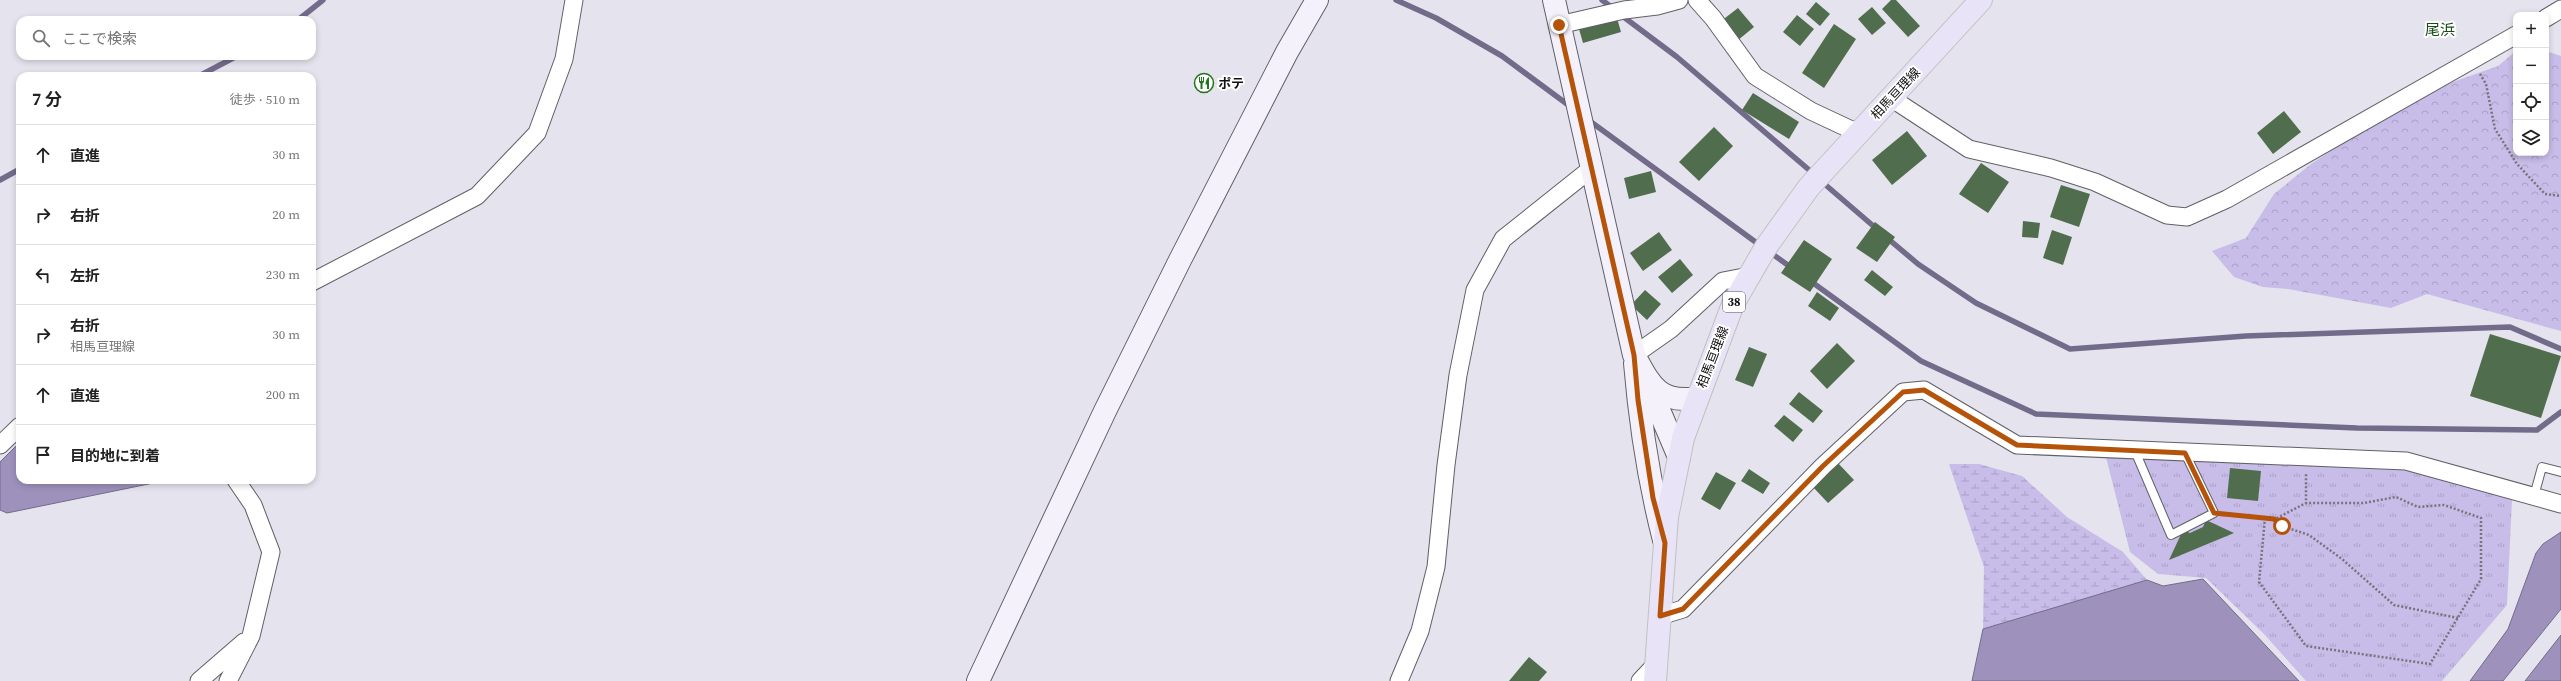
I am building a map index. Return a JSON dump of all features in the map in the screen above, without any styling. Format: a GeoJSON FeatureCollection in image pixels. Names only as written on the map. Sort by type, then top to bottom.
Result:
{"type":"FeatureCollection","features":[{"type":"Feature","properties":{"kind":"main road","name":"相馬亘理線"},"geometry":{"type":"LineString","coordinates":[[1656,672],[1667,517],[1682,438],[1733,304],[1766,247],[1809,188],[1981,0]]}},
{"type":"Feature","properties":{"kind":"street"},"geometry":{"type":"LineString","coordinates":[[316,280],[477,196],[537,133],[564,58],[574,0]]}},
{"type":"Feature","properties":{"kind":"street"},"geometry":{"type":"LineString","coordinates":[[978,681],[1105,411],[1180,260],[1287,52],[1316,0]]}},
{"type":"Feature","properties":{"kind":"street"},"geometry":{"type":"LineString","coordinates":[[1554,0],[1634,355],[1638,400],[1653,498],[1665,543]]}},
{"type":"Feature","properties":{"kind":"street"},"geometry":{"type":"LineString","coordinates":[[1559,25],[1624,10],[1657,6],[1679,0]]}},
{"type":"Feature","properties":{"kind":"street"},"geometry":{"type":"LineString","coordinates":[[1697,0],[1714,18],[1755,76],[1811,110],[1858,134]]}},
{"type":"Feature","properties":{"kind":"street"},"geometry":{"type":"LineString","coordinates":[[2549,16],[2561,10]]}},
{"type":"Feature","properties":{"kind":"street"},"geometry":{"type":"LineString","coordinates":[[1891,98],[1969,149],[2051,168],[2095,182],[2167,215],[2187,217],[2227,199],[2513,37]]}},
{"type":"Feature","properties":{"kind":"street"},"geometry":{"type":"LineString","coordinates":[[1399,681],[1420,631],[1436,566],[1446,465],[1458,375],[1475,290],[1503,239],[1592,168]]}},
{"type":"Feature","properties":{"kind":"street"},"geometry":{"type":"LineString","coordinates":[[1634,355],[1672,329],[1723,281],[1749,276]]}},
{"type":"Feature","properties":{"kind":"street"},"geometry":{"type":"LineString","coordinates":[[1634,355],[1679,457]]}},
{"type":"Feature","properties":{"kind":"street"},"geometry":{"type":"LineString","coordinates":[[1647,382],[1665,395],[1681,400],[1697,398]]}},
{"type":"Feature","properties":{"kind":"street"},"geometry":{"type":"LineString","coordinates":[[1660,616],[1683,609],[1823,466],[1903,392],[1924,390],[2017,445],[2406,461],[2561,504]]}},
{"type":"Feature","properties":{"kind":"street"},"geometry":{"type":"LineString","coordinates":[[0,445],[16,430]]}},
{"type":"Feature","properties":{"kind":"street"},"geometry":{"type":"LineString","coordinates":[[228,681],[251,636],[271,552],[253,505],[239,484]]}},
{"type":"Feature","properties":{"kind":"street"},"geometry":{"type":"LineString","coordinates":[[199,681],[251,636]]}},
{"type":"Feature","properties":{"kind":"street"},"geometry":{"type":"LineString","coordinates":[[1640,681],[1656,672]]}},
{"type":"Feature","properties":{"kind":"lane"},"geometry":{"type":"LineString","coordinates":[[2135,451],[2171,535],[2214,513],[2185,453]]}},
{"type":"Feature","properties":{"kind":"lane"},"geometry":{"type":"LineString","coordinates":[[2534,496],[2542,466],[2561,472]]}},
{"type":"Feature","properties":{"kind":"path"},"geometry":{"type":"LineString","coordinates":[[2471,60],[2486,84],[2496,129],[2517,164],[2545,194],[2561,196]]}},
{"type":"Feature","properties":{"kind":"path"},"geometry":{"type":"LineString","coordinates":[[2306,457],[2306,503]]}},
{"type":"Feature","properties":{"kind":"path"},"geometry":{"type":"LineString","coordinates":[[2214,513],[2265,518],[2274,519],[2306,503],[2364,503],[2396,496],[2418,508],[2444,505],[2481,518],[2481,579],[2430,664],[2306,646],[2259,582],[2265,518]]}},
{"type":"Feature","properties":{"kind":"path"},"geometry":{"type":"LineString","coordinates":[[2274,519],[2282,526],[2309,535],[2336,555],[2394,605],[2458,618]]}},
{"type":"Feature","properties":{"kind":"green space"},"geometry":{"type":"Polygon","coordinates":[[[2549,52],[2561,56],[2561,331],[2427,294],[2391,308],[2288,289],[2263,287],[2234,277],[2212,251],[2246,238],[2274,194],[2311,164],[2391,112],[2436,88],[2498,66],[2513,54],[2513,156],[2549,156],[2549,52]]]}},
{"type":"Feature","properties":{"kind":"green space"},"geometry":{"type":"Polygon","coordinates":[[[2106,457],[2408,469],[2512,500],[2507,605],[2442,681],[2306,681],[2264,634],[2206,578],[2158,574],[2130,552],[2106,457]]]}},
{"type":"Feature","properties":{"kind":"green space"},"geometry":{"type":"Polygon","coordinates":[[[1949,464],[1979,464],[2022,476],[2067,517],[2123,552],[2147,580],[1983,629],[1984,567],[1949,464]]]}},
{"type":"Feature","properties":{"kind":"shaded area"},"geometry":{"type":"Polygon","coordinates":[[[16,446],[16,484],[148,484],[7,513],[0,510],[0,462],[16,446]]]}},
{"type":"Feature","properties":{"kind":"shaded area"},"geometry":{"type":"Polygon","coordinates":[[[2561,532],[2561,609],[2503,681],[2470,681],[2508,629],[2536,553],[2543,544],[2561,532]]]}},
{"type":"Feature","properties":{"kind":"shaded area"},"geometry":{"type":"Polygon","coordinates":[[[2203,579],[2299,681],[1972,681],[1983,629],[2147,580],[2163,586],[2203,579]]]}},
{"type":"Feature","properties":{"kind":"shaded area"},"geometry":{"type":"Polygon","coordinates":[[[2561,635],[2561,681],[2525,681],[2561,635]]]}},
{"type":"Feature","properties":{"kind":"building"},"geometry":{"type":"Polygon","coordinates":[[[1891,0],[1896,0],[1920,26],[1908,37],[1882,9],[1891,0]]]}},
{"type":"Feature","properties":{"kind":"building"},"geometry":{"type":"Polygon","coordinates":[[[1816,2],[1830,14],[1820,26],[1806,14],[1816,2]]]}},
{"type":"Feature","properties":{"kind":"building"},"geometry":{"type":"Polygon","coordinates":[[[1872,7],[1886,23],[1872,35],[1858,19],[1872,7]]]}},
{"type":"Feature","properties":{"kind":"building"},"geometry":{"type":"Polygon","coordinates":[[[1738,8],[1754,27],[1732,45],[1716,25],[1738,8]]]}},
{"type":"Feature","properties":{"kind":"building"},"geometry":{"type":"Polygon","coordinates":[[[1797,15],[1814,29],[1800,46],[1783,32],[1797,15]]]}},
{"type":"Feature","properties":{"kind":"building"},"geometry":{"type":"Polygon","coordinates":[[[1617,18],[1621,32],[1583,43],[1579,29],[1617,18]]]}},
{"type":"Feature","properties":{"kind":"building"},"geometry":{"type":"Polygon","coordinates":[[[1834,24],[1856,39],[1824,88],[1802,73],[1834,24]]]}},
{"type":"Feature","properties":{"kind":"building"},"geometry":{"type":"Polygon","coordinates":[[[1753,93],[1799,122],[1789,139],[1742,110],[1753,93]]]}},
{"type":"Feature","properties":{"kind":"building"},"geometry":{"type":"Polygon","coordinates":[[[2284,111],[2301,132],[2273,154],[2257,133],[2284,111]]]}},
{"type":"Feature","properties":{"kind":"building"},"geometry":{"type":"Polygon","coordinates":[[[1714,127],[1733,146],[1699,181],[1679,162],[1714,127]]]}},
{"type":"Feature","properties":{"kind":"building"},"geometry":{"type":"Polygon","coordinates":[[[1907,131],[1927,156],[1892,185],[1872,160],[1907,131]]]}},
{"type":"Feature","properties":{"kind":"building"},"geometry":{"type":"Polygon","coordinates":[[[1981,163],[2009,182],[1988,213],[1959,194],[1981,163]]]}},
{"type":"Feature","properties":{"kind":"building"},"geometry":{"type":"Polygon","coordinates":[[[1651,171],[1656,192],[1629,199],[1624,178],[1651,171]]]}},
{"type":"Feature","properties":{"kind":"building"},"geometry":{"type":"Polygon","coordinates":[[[2061,185],[2090,194],[2079,227],[2050,217],[2061,185]]]}},
{"type":"Feature","properties":{"kind":"building"},"geometry":{"type":"Polygon","coordinates":[[[2023,221],[2040,223],[2038,238],[2022,237],[2023,221]]]}},
{"type":"Feature","properties":{"kind":"building"},"geometry":{"type":"Polygon","coordinates":[[[1875,222],[1895,237],[1877,262],[1856,248],[1875,222]]]}},
{"type":"Feature","properties":{"kind":"building"},"geometry":{"type":"Polygon","coordinates":[[[2052,230],[2072,237],[2063,265],[2043,258],[2052,230]]]}},
{"type":"Feature","properties":{"kind":"building"},"geometry":{"type":"Polygon","coordinates":[[[1659,232],[1672,250],[1643,271],[1630,253],[1659,232]]]}},
{"type":"Feature","properties":{"kind":"building"},"geometry":{"type":"Polygon","coordinates":[[[1804,240],[1832,259],[1810,292],[1781,273],[1804,240]]]}},
{"type":"Feature","properties":{"kind":"building"},"geometry":{"type":"Polygon","coordinates":[[[1680,259],[1693,275],[1672,293],[1658,277],[1680,259]]]}},
{"type":"Feature","properties":{"kind":"building"},"geometry":{"type":"Polygon","coordinates":[[[1872,270],[1893,287],[1885,296],[1864,280],[1872,270]]]}},
{"type":"Feature","properties":{"kind":"building"},"geometry":{"type":"Polygon","coordinates":[[[1645,290],[1661,304],[1647,320],[1631,305],[1645,290]]]}},
{"type":"Feature","properties":{"kind":"building"},"geometry":{"type":"Polygon","coordinates":[[[1817,292],[1839,308],[1830,321],[1808,306],[1817,292]]]}},
{"type":"Feature","properties":{"kind":"building"},"geometry":{"type":"Polygon","coordinates":[[[2490,334],[2561,356],[2541,418],[2470,396],[2490,334]]]}},
{"type":"Feature","properties":{"kind":"building"},"geometry":{"type":"Polygon","coordinates":[[[1837,343],[1855,361],[1827,389],[1810,371],[1837,343]]]}},
{"type":"Feature","properties":{"kind":"building"},"geometry":{"type":"Polygon","coordinates":[[[1749,347],[1767,354],[1753,387],[1735,380],[1749,347]]]}},
{"type":"Feature","properties":{"kind":"building"},"geometry":{"type":"Polygon","coordinates":[[[1799,392],[1823,411],[1813,423],[1789,404],[1799,392]]]}},
{"type":"Feature","properties":{"kind":"building"},"geometry":{"type":"Polygon","coordinates":[[[1784,415],[1803,430],[1793,442],[1774,426],[1784,415]]]}},
{"type":"Feature","properties":{"kind":"building"},"geometry":{"type":"Polygon","coordinates":[[[1837,462],[1854,480],[1828,503],[1812,486],[1837,462]]]}},
{"type":"Feature","properties":{"kind":"building"},"geometry":{"type":"Polygon","coordinates":[[[2230,468],[2261,471],[2258,501],[2227,498],[2230,468]]]}},
{"type":"Feature","properties":{"kind":"building"},"geometry":{"type":"Polygon","coordinates":[[[1749,469],[1770,483],[1763,494],[1741,481],[1749,469]]]}},
{"type":"Feature","properties":{"kind":"building"},"geometry":{"type":"Polygon","coordinates":[[[1716,472],[1736,483],[1720,510],[1701,499],[1716,472]]]}},
{"type":"Feature","properties":{"kind":"building"},"geometry":{"type":"Polygon","coordinates":[[[2206,520],[2234,533],[2169,560],[2183,530],[2190,533],[2203,527],[2206,520]]]}},
{"type":"Feature","properties":{"kind":"building"},"geometry":{"type":"Polygon","coordinates":[[[1529,657],[1547,672],[1539,681],[1509,681],[1529,657]]]}},
{"type":"Feature","properties":{"kind":"waterway"},"geometry":{"type":"LineString","coordinates":[[303,16],[323,0]]}},
{"type":"Feature","properties":{"kind":"waterway"},"geometry":{"type":"LineString","coordinates":[[1396,0],[1436,18],[1502,56],[1571,107]]}},
{"type":"Feature","properties":{"kind":"waterway"},"geometry":{"type":"LineString","coordinates":[[1602,0],[1614,9]]}},
{"type":"Feature","properties":{"kind":"waterway"},"geometry":{"type":"LineString","coordinates":[[1621,15],[1677,57],[1815,175]]}},
{"type":"Feature","properties":{"kind":"waterway"},"geometry":{"type":"LineString","coordinates":[[207,72],[229,60]]}},
{"type":"Feature","properties":{"kind":"waterway"},"geometry":{"type":"LineString","coordinates":[[1587,119],[1761,246]]}},
{"type":"Feature","properties":{"kind":"waterway"},"geometry":{"type":"LineString","coordinates":[[0,180],[16,171]]}},
{"type":"Feature","properties":{"kind":"waterway"},"geometry":{"type":"LineString","coordinates":[[1821,181],[1878,230]]}},
{"type":"Feature","properties":{"kind":"waterway"},"geometry":{"type":"LineString","coordinates":[[1886,237],[1918,264],[1976,303],[2070,349],[2246,336],[2510,327],[2561,349]]}},
{"type":"Feature","properties":{"kind":"waterway"},"geometry":{"type":"LineString","coordinates":[[1768,251],[1792,268]]}},
{"type":"Feature","properties":{"kind":"waterway"},"geometry":{"type":"LineString","coordinates":[[1809,280],[1921,361],[2036,414],[2357,428],[2537,430],[2561,412]]}},
{"type":"Feature","properties":{"kind":"place","name":"ポテ"},"geometry":{"type":"Point","coordinates":[1204,83]}},
{"type":"Feature","properties":{"kind":"district","name":"尾浜"},"geometry":{"type":"Point","coordinates":[2440,30]}},
{"type":"Feature","properties":{"kind":"route"},"geometry":{"type":"LineString","coordinates":[[1559,25],[1634,355],[1638,400],[1653,498],[1665,543],[1660,616],[1683,609],[1823,466],[1903,392],[1924,390],[2017,445],[2185,453],[2214,513],[2274,519],[2282,526]]}}]}
